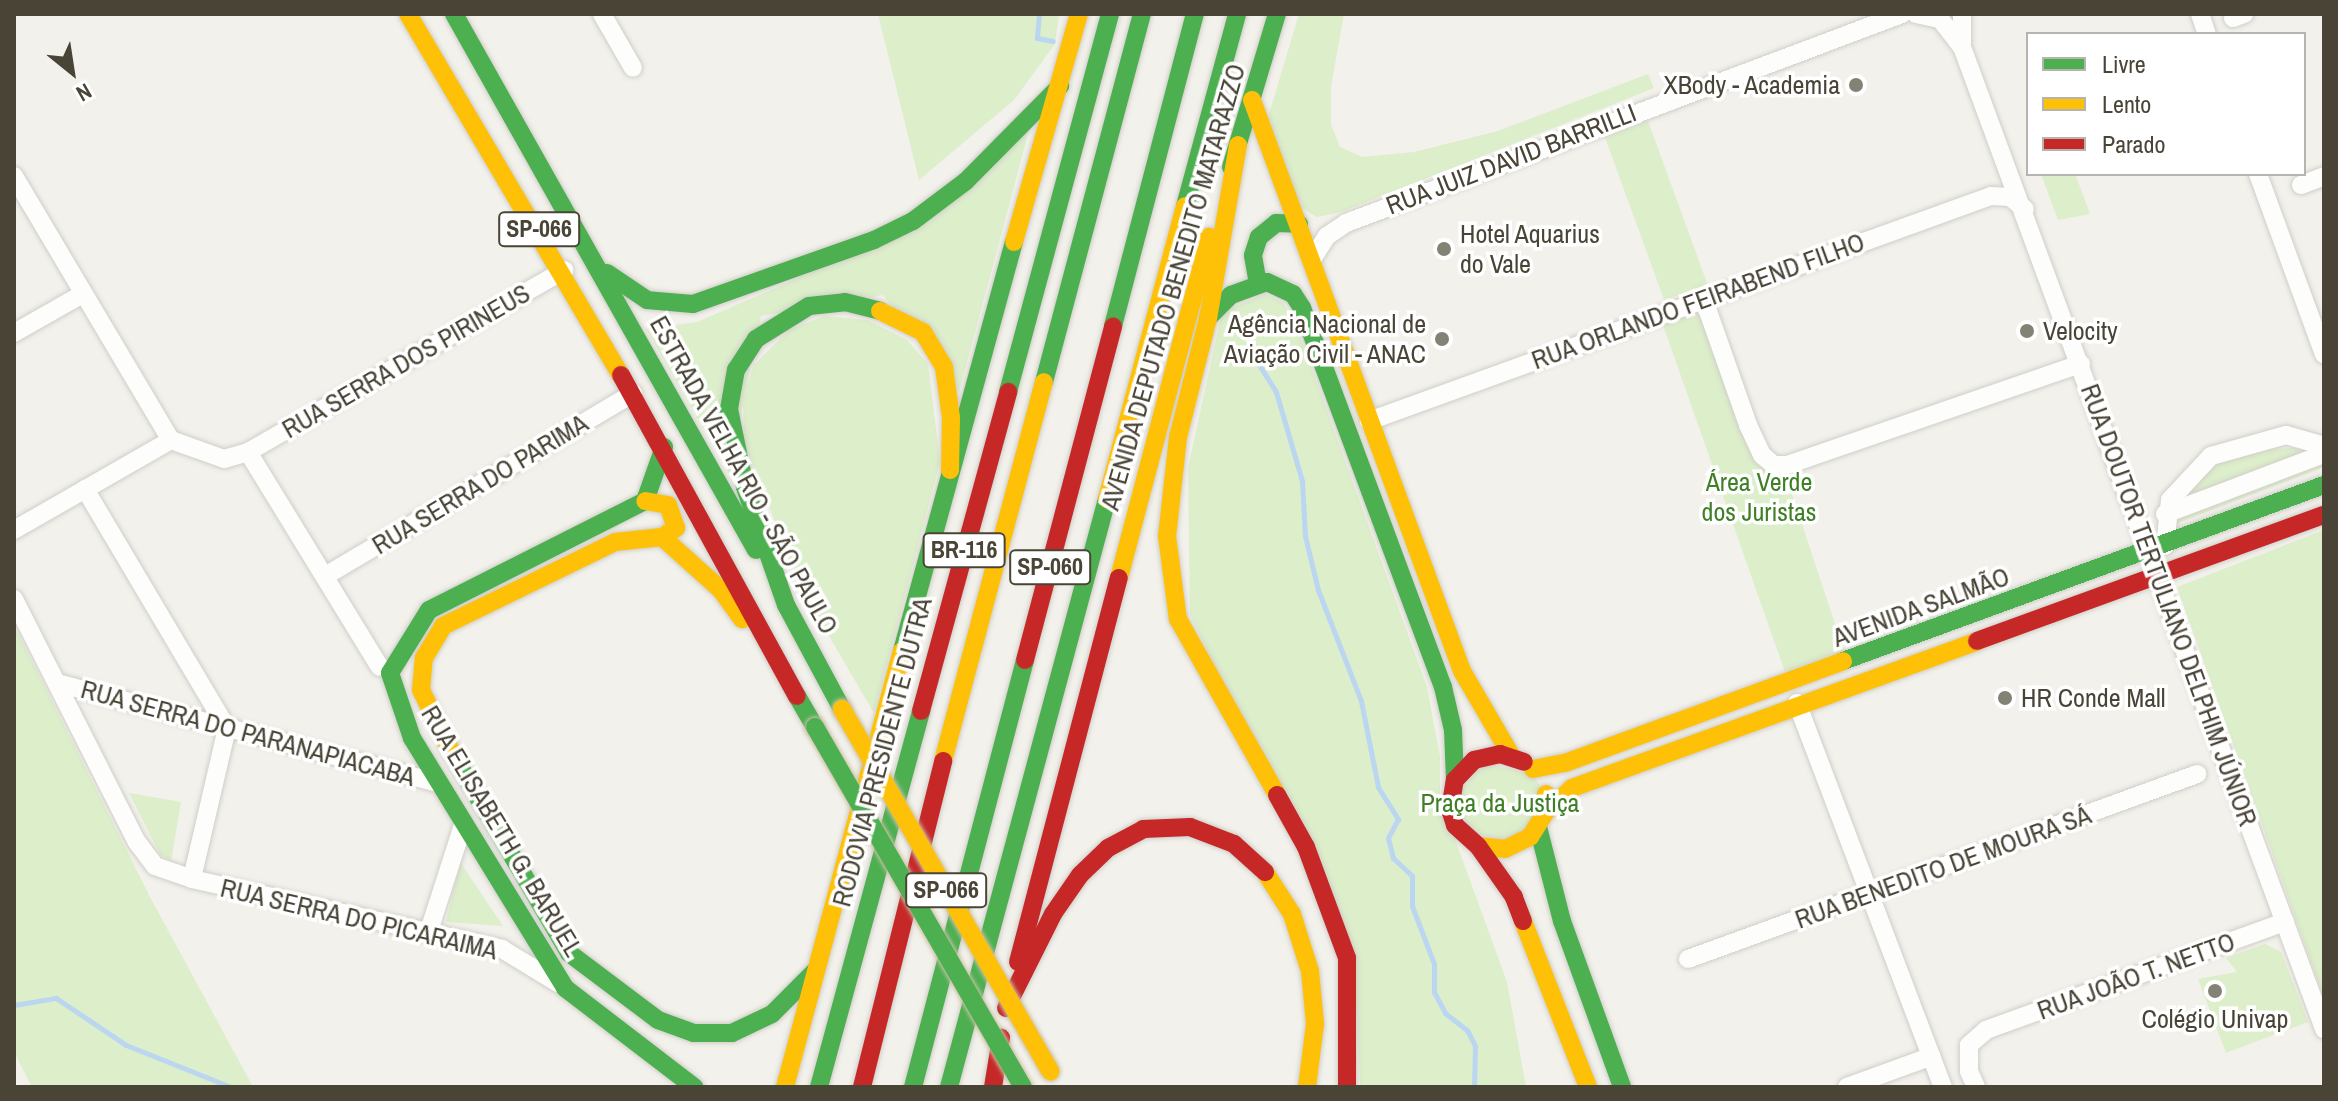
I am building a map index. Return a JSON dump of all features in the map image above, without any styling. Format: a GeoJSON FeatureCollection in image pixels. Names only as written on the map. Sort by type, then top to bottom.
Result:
{"type":"FeatureCollection","features":[{"type":"Feature","properties":{"kind":"main road","name":"SP-066"},"geometry":{"type":"LineString","coordinates":[[408,14],[564,270],[664,447],[797,696],[1023,1087]]}},
{"type":"Feature","properties":{"kind":"main road","name":"SP-066"},"geometry":{"type":"LineString","coordinates":[[454,14],[599,267]]}},
{"type":"Feature","properties":{"kind":"main road"},"geometry":{"type":"LineString","coordinates":[[785,1087],[950,470],[1063,82],[1079,14]]}},
{"type":"Feature","properties":{"kind":"main road","name":"RODOVIA PRESIDENTE DUTRA"},"geometry":{"type":"LineString","coordinates":[[819,1087],[1110,14]]}},
{"type":"Feature","properties":{"kind":"main road","name":"SP-060"},"geometry":{"type":"LineString","coordinates":[[862,1087],[930,808],[1142,14]]}},
{"type":"Feature","properties":{"kind":"main road","name":"SP-060"},"geometry":{"type":"LineString","coordinates":[[916,1087],[1195,14]]}},
{"type":"Feature","properties":{"kind":"main road"},"geometry":{"type":"LineString","coordinates":[[949,1087],[1237,14]]}},
{"type":"Feature","properties":{"kind":"main road","name":"AVENIDA DEPUTADO BENEDITO MATARAZZO"},"geometry":{"type":"LineString","coordinates":[[993,1087],[1006,1008],[1206,244],[1277,14]]}},
{"type":"Feature","properties":{"kind":"main road"},"geometry":{"type":"LineString","coordinates":[[599,267],[647,300],[679,305],[726,295],[874,240],[913,221],[966,181],[1063,82]]}},
{"type":"Feature","properties":{"kind":"main road"},"geometry":{"type":"LineString","coordinates":[[1252,100],[1313,258],[1369,421],[1462,671],[1512,757]]}},
{"type":"Feature","properties":{"kind":"main road"},"geometry":{"type":"LineString","coordinates":[[1238,145],[1208,318],[1178,437],[1167,536],[1178,619],[1306,847],[1330,904],[1347,958],[1350,995],[1347,1087]]}},
{"type":"Feature","properties":{"kind":"main road"},"geometry":{"type":"LineString","coordinates":[[1258,284],[1253,255],[1259,237],[1276,223],[1299,224]]}},
{"type":"Feature","properties":{"kind":"main road","name":"ESTRADA VELHA RIO - SÃO PAULO"},"geometry":{"type":"LineString","coordinates":[[599,267],[842,709],[1054,1079]]}},
{"type":"Feature","properties":{"kind":"main road"},"geometry":{"type":"LineString","coordinates":[[1208,318],[1231,295],[1258,284],[1280,285],[1293,294],[1315,337],[1443,687],[1453,730],[1455,780],[1450,810],[1455,825],[1478,846],[1514,897],[1588,1087]]}},
{"type":"Feature","properties":{"kind":"main road"},"geometry":{"type":"LineString","coordinates":[[786,605],[745,487],[729,409],[736,370],[772,325],[825,301],[879,309],[923,332],[944,367],[949,392],[950,470]]}},
{"type":"Feature","properties":{"kind":"main road"},"geometry":{"type":"LineString","coordinates":[[664,447],[659,473],[645,501],[662,502],[673,510],[676,528],[662,537],[721,590],[797,696]]}},
{"type":"Feature","properties":{"kind":"main road","name":"AVENIDA SALMÃO"},"geometry":{"type":"LineString","coordinates":[[1533,769],[1565,763],[2157,549],[2324,485]]}},
{"type":"Feature","properties":{"kind":"main road","name":"RUA ELISABETH G. BARUEL"},"geometry":{"type":"LineString","coordinates":[[645,501],[429,610],[390,673],[399,709],[439,783],[565,988],[694,1087]]}},
{"type":"Feature","properties":{"kind":"main road","name":"AVENIDA SALMÃO"},"geometry":{"type":"LineString","coordinates":[[1542,819],[1572,788],[1843,686],[2324,515]]}},
{"type":"Feature","properties":{"kind":"main road","name":"RUA ELISABETH G. BARUEL"},"geometry":{"type":"LineString","coordinates":[[662,537],[615,542],[443,626],[424,658],[421,690],[431,718],[569,953],[593,975],[658,1020],[694,1033],[732,1033],[772,1014],[816,971]]}},
{"type":"Feature","properties":{"kind":"main road"},"geometry":{"type":"LineString","coordinates":[[1843,686],[1847,661]]}},
{"type":"Feature","properties":{"kind":"main road"},"geometry":{"type":"LineString","coordinates":[[1455,780],[1474,760],[1500,754],[1533,769],[1546,795],[1542,819],[1562,921],[1622,1087]]}},
{"type":"Feature","properties":{"kind":"main road"},"geometry":{"type":"LineString","coordinates":[[1478,846],[1519,846],[1542,819]]}},
{"type":"Feature","properties":{"kind":"main road"},"geometry":{"type":"LineString","coordinates":[[1006,1008],[1053,914],[1089,866],[1108,848],[1143,829],[1190,827],[1234,844],[1270,876],[1292,914],[1310,971],[1315,1024],[1307,1087]]}},
{"type":"Feature","properties":{"kind":"street"},"geometry":{"type":"LineString","coordinates":[[602,14],[633,68]]}},
{"type":"Feature","properties":{"kind":"street","name":"RUA JUIZ DAVID BARRILLI"},"geometry":{"type":"LineString","coordinates":[[1313,258],[1327,236],[1346,223],[1902,14]]}},
{"type":"Feature","properties":{"kind":"street","name":"RUA DOUTOR TERTULIANO DELPHIM JÚNIOR"},"geometry":{"type":"LineString","coordinates":[[1916,14],[1940,19],[1962,47],[2081,364],[2157,549],[2157,575],[2324,1029]]}},
{"type":"Feature","properties":{"kind":"street","name":"RUA DOUTOR TERTULIANO DELPHIM JÚNIOR"},"geometry":{"type":"LineString","coordinates":[[1962,14],[1962,47]]}},
{"type":"Feature","properties":{"kind":"street"},"geometry":{"type":"LineString","coordinates":[[14,176],[81,295],[171,440],[224,459],[248,452],[327,575],[380,667]]}},
{"type":"Feature","properties":{"kind":"street"},"geometry":{"type":"LineString","coordinates":[[2259,176],[2324,354]]}},
{"type":"Feature","properties":{"kind":"street"},"geometry":{"type":"LineString","coordinates":[[2301,185],[2324,176]]}},
{"type":"Feature","properties":{"kind":"street","name":"RUA ORLANDO FEIRABEND FILHO"},"geometry":{"type":"LineString","coordinates":[[1369,421],[1703,297],[1991,196],[2010,197],[2025,209]]}},
{"type":"Feature","properties":{"kind":"street","name":"RUA SERRA DOS PIRINEUS"},"geometry":{"type":"LineString","coordinates":[[248,452],[564,270]]}},
{"type":"Feature","properties":{"kind":"street"},"geometry":{"type":"LineString","coordinates":[[14,333],[81,295]]}},
{"type":"Feature","properties":{"kind":"street"},"geometry":{"type":"LineString","coordinates":[[1703,297],[1751,434],[1762,455],[1774,465],[1787,465],[2081,364]]}},
{"type":"Feature","properties":{"kind":"street","name":"RUA SERRA DO PARIMA"},"geometry":{"type":"LineString","coordinates":[[327,575],[633,393]]}},
{"type":"Feature","properties":{"kind":"street"},"geometry":{"type":"LineString","coordinates":[[2157,549],[2165,514],[2182,482],[2211,456],[2232,447],[2286,435],[2324,446]]}},
{"type":"Feature","properties":{"kind":"street"},"geometry":{"type":"LineString","coordinates":[[14,530],[171,440]]}},
{"type":"Feature","properties":{"kind":"street"},"geometry":{"type":"LineString","coordinates":[[2165,514],[2324,454]]}},
{"type":"Feature","properties":{"kind":"street"},"geometry":{"type":"LineString","coordinates":[[85,489],[227,728],[192,879]]}},
{"type":"Feature","properties":{"kind":"street","name":"RUA SERRA DO PICARAIMA"},"geometry":{"type":"LineString","coordinates":[[14,599],[137,842],[155,866],[192,879],[502,949],[565,988]]}},
{"type":"Feature","properties":{"kind":"street","name":"RUA SERRA DO PARANAPIACABA"},"geometry":{"type":"LineString","coordinates":[[57,683],[439,783]]}},
{"type":"Feature","properties":{"kind":"street"},"geometry":{"type":"LineString","coordinates":[[1797,703],[1943,1087]]}},
{"type":"Feature","properties":{"kind":"street","name":"RUA BENEDITO DE MOURA SÁ"},"geometry":{"type":"LineString","coordinates":[[1688,959],[2197,774]]}},
{"type":"Feature","properties":{"kind":"street"},"geometry":{"type":"LineString","coordinates":[[428,934],[463,825]]}},
{"type":"Feature","properties":{"kind":"street","name":"RUA JOÃO T. NETTO"},"geometry":{"type":"LineString","coordinates":[[1976,1087],[1967,1058],[1969,1045],[1986,1030],[2285,922]]}},
{"type":"Feature","properties":{"kind":"street"},"geometry":{"type":"LineString","coordinates":[[1847,1087],[1932,1056]]}},
{"type":"Feature","properties":{"kind":"green space"},"geometry":{"type":"Polygon","coordinates":[[[878,14],[1059,14],[1055,44],[1014,100],[919,180],[878,14]]]}},
{"type":"Feature","properties":{"kind":"green space"},"geometry":{"type":"Polygon","coordinates":[[[1299,14],[1344,14],[1331,87],[1331,124],[1340,147],[1362,157],[1414,152],[1498,131],[1648,74],[1654,88],[1341,212],[1317,217],[1301,207],[1266,124],[1299,14]]]}},
{"type":"Feature","properties":{"kind":"green space"},"geometry":{"type":"Polygon","coordinates":[[[1648,121],[1708,285],[1664,300],[1605,137],[1648,121]]]}},
{"type":"Feature","properties":{"kind":"green space"},"geometry":{"type":"Polygon","coordinates":[[[1031,123],[959,392],[883,295],[761,316],[729,474],[646,329],[697,322],[918,226],[1031,123]]]}},
{"type":"Feature","properties":{"kind":"green space"},"geometry":{"type":"Polygon","coordinates":[[[2042,176],[2076,176],[2090,214],[2058,220],[2042,176]]]}},
{"type":"Feature","properties":{"kind":"green space"},"geometry":{"type":"Polygon","coordinates":[[[1265,294],[1283,303],[1294,320],[1427,687],[1440,757],[1440,798],[1507,982],[1526,1087],[1360,1087],[1355,963],[1190,614],[1188,468],[1222,312],[1265,294]]]}},
{"type":"Feature","properties":{"kind":"green space","name":"Área Verde dos Juristas"},"geometry":{"type":"Polygon","coordinates":[[[1705,307],[1757,452],[1783,467],[1844,651],[1785,672],[1663,325],[1705,307]]]}},
{"type":"Feature","properties":{"kind":"green space"},"geometry":{"type":"Polygon","coordinates":[[[825,316],[868,320],[907,340],[928,364],[940,462],[874,713],[801,588],[744,443],[743,398],[753,366],[790,329],[825,316]]]}},
{"type":"Feature","properties":{"kind":"green space"},"geometry":{"type":"Polygon","coordinates":[[[2295,448],[2324,467],[2175,524],[2182,494],[2217,461],[2247,450],[2295,448]]]}},
{"type":"Feature","properties":{"kind":"green space"},"geometry":{"type":"Polygon","coordinates":[[[2324,530],[2324,998],[2177,587],[2324,530]]]}},
{"type":"Feature","properties":{"kind":"green space"},"geometry":{"type":"Polygon","coordinates":[[[14,625],[150,897],[253,1087],[32,1087],[14,1052],[14,625]]]}},
{"type":"Feature","properties":{"kind":"green space","name":"Praça da Justiça"},"geometry":{"type":"Polygon","coordinates":[[[1483,763],[1532,774],[1539,784],[1543,796],[1517,842],[1469,833],[1457,796],[1483,763]]]}},
{"type":"Feature","properties":{"kind":"green space"},"geometry":{"type":"Polygon","coordinates":[[[129,793],[181,802],[171,861],[160,854],[129,793]]]}},
{"type":"Feature","properties":{"kind":"green space"},"geometry":{"type":"Polygon","coordinates":[[[460,862],[503,926],[446,922],[460,862]]]}},
{"type":"Feature","properties":{"kind":"green space"},"geometry":{"type":"Polygon","coordinates":[[[2265,944],[2281,952],[2308,1022],[2226,1053],[2198,979],[2237,972],[2226,958],[2265,944]]]}},
{"type":"Feature","properties":{"kind":"waterway"},"geometry":{"type":"LineString","coordinates":[[1039,14],[1037,38],[1053,41]]}},
{"type":"Feature","properties":{"kind":"waterway"},"geometry":{"type":"LineString","coordinates":[[1250,350],[1276,392],[1302,481],[1305,536],[1318,590],[1361,701],[1378,787],[1398,819],[1388,838],[1393,858],[1412,876],[1412,906],[1434,964],[1434,992],[1445,1013],[1467,1030],[1475,1046],[1474,1087]]}},
{"type":"Feature","properties":{"kind":"waterway"},"geometry":{"type":"LineString","coordinates":[[14,1005],[56,998],[126,1045],[231,1087]]}},
{"type":"Feature","properties":{"kind":"traffic: fast"},"geometry":{"type":"LineString","coordinates":[[454,14],[756,550]]}},
{"type":"Feature","properties":{"kind":"traffic: fast"},"geometry":{"type":"LineString","coordinates":[[1008,392],[1110,14]]}},
{"type":"Feature","properties":{"kind":"traffic: fast"},"geometry":{"type":"LineString","coordinates":[[1044,382],[1142,14]]}},
{"type":"Feature","properties":{"kind":"traffic: fast"},"geometry":{"type":"LineString","coordinates":[[1113,326],[1195,14]]}},
{"type":"Feature","properties":{"kind":"traffic: fast"},"geometry":{"type":"LineString","coordinates":[[1185,206],[1237,14]]}},
{"type":"Feature","properties":{"kind":"traffic: fast"},"geometry":{"type":"LineString","coordinates":[[1231,167],[1277,14]]}},
{"type":"Feature","properties":{"kind":"traffic: fast"},"geometry":{"type":"LineString","coordinates":[[607,273],[647,300],[693,304],[874,240],[913,221],[966,181],[1060,86]]}},
{"type":"Feature","properties":{"kind":"traffic: fast"},"geometry":{"type":"LineString","coordinates":[[1258,284],[1253,255],[1259,237],[1276,223],[1299,224]]}},
{"type":"Feature","properties":{"kind":"traffic: fast"},"geometry":{"type":"LineString","coordinates":[[902,651],[1014,242]]}},
{"type":"Feature","properties":{"kind":"traffic: fast"},"geometry":{"type":"LineString","coordinates":[[1208,318],[1231,295],[1267,282],[1293,294],[1302,308],[1443,687],[1453,730],[1455,780]]}},
{"type":"Feature","properties":{"kind":"traffic: fast"},"geometry":{"type":"LineString","coordinates":[[842,709],[786,605],[745,487],[729,409],[736,370],[756,339],[809,306],[845,302],[880,311]]}},
{"type":"Feature","properties":{"kind":"traffic: fast"},"geometry":{"type":"LineString","coordinates":[[664,447],[645,501],[429,610],[390,673],[412,738],[565,988],[694,1087]]}},
{"type":"Feature","properties":{"kind":"traffic: fast"},"geometry":{"type":"LineString","coordinates":[[1843,661],[2324,485]]}},
{"type":"Feature","properties":{"kind":"traffic: fast"},"geometry":{"type":"LineString","coordinates":[[949,1087],[1107,499]]}},
{"type":"Feature","properties":{"kind":"traffic: fast"},"geometry":{"type":"LineString","coordinates":[[913,1087],[1025,660]]}},
{"type":"Feature","properties":{"kind":"traffic: fast"},"geometry":{"type":"LineString","coordinates":[[797,696],[815,727]]}},
{"type":"Feature","properties":{"kind":"traffic: fast"},"geometry":{"type":"LineString","coordinates":[[819,1087],[921,711]]}},
{"type":"Feature","properties":{"kind":"traffic: fast"},"geometry":{"type":"LineString","coordinates":[[815,727],[1023,1087]]}},
{"type":"Feature","properties":{"kind":"traffic: fast"},"geometry":{"type":"LineString","coordinates":[[453,755],[569,953],[658,1020],[694,1033],[732,1033],[772,1014],[815,971]]}},
{"type":"Feature","properties":{"kind":"traffic: fast"},"geometry":{"type":"LineString","coordinates":[[1538,827],[1562,921],[1622,1087]]}},
{"type":"Feature","properties":{"kind":"traffic: slow"},"geometry":{"type":"LineString","coordinates":[[408,14],[621,375]]}},
{"type":"Feature","properties":{"kind":"traffic: slow"},"geometry":{"type":"LineString","coordinates":[[1014,242],[1079,14]]}},
{"type":"Feature","properties":{"kind":"traffic: slow"},"geometry":{"type":"LineString","coordinates":[[1252,100],[1462,671],[1512,757]]}},
{"type":"Feature","properties":{"kind":"traffic: slow"},"geometry":{"type":"LineString","coordinates":[[1238,145],[1208,318],[1178,437],[1167,536],[1178,619],[1277,795]]}},
{"type":"Feature","properties":{"kind":"traffic: slow"},"geometry":{"type":"LineString","coordinates":[[1107,499],[1185,206]]}},
{"type":"Feature","properties":{"kind":"traffic: slow"},"geometry":{"type":"LineString","coordinates":[[1119,578],[1209,237]]}},
{"type":"Feature","properties":{"kind":"traffic: slow"},"geometry":{"type":"LineString","coordinates":[[880,311],[923,332],[944,367],[951,418],[950,470]]}},
{"type":"Feature","properties":{"kind":"traffic: slow"},"geometry":{"type":"LineString","coordinates":[[943,761],[1044,382]]}},
{"type":"Feature","properties":{"kind":"traffic: slow"},"geometry":{"type":"LineString","coordinates":[[453,755],[421,690],[424,658],[443,626],[615,542],[662,537],[676,528],[668,505],[645,501]]}},
{"type":"Feature","properties":{"kind":"traffic: slow"},"geometry":{"type":"LineString","coordinates":[[662,537],[721,590],[742,619]]}},
{"type":"Feature","properties":{"kind":"traffic: slow"},"geometry":{"type":"LineString","coordinates":[[1546,811],[1572,788],[1977,641]]}},
{"type":"Feature","properties":{"kind":"traffic: slow"},"geometry":{"type":"LineString","coordinates":[[785,1087],[902,651]]}},
{"type":"Feature","properties":{"kind":"traffic: slow"},"geometry":{"type":"LineString","coordinates":[[1533,769],[1565,763],[1843,661]]}},
{"type":"Feature","properties":{"kind":"traffic: slow"},"geometry":{"type":"LineString","coordinates":[[842,709],[1050,1071]]}},
{"type":"Feature","properties":{"kind":"traffic: slow"},"geometry":{"type":"LineString","coordinates":[[1478,846],[1505,849],[1530,837],[1546,811],[1546,794]]}},
{"type":"Feature","properties":{"kind":"traffic: slow"},"geometry":{"type":"LineString","coordinates":[[1265,872],[1292,914],[1310,971],[1315,1024],[1307,1087]]}},
{"type":"Feature","properties":{"kind":"traffic: slow"},"geometry":{"type":"LineString","coordinates":[[1523,921],[1588,1087]]}},
{"type":"Feature","properties":{"kind":"traffic: jam"},"geometry":{"type":"LineString","coordinates":[[1025,660],[1113,326]]}},
{"type":"Feature","properties":{"kind":"traffic: jam"},"geometry":{"type":"LineString","coordinates":[[621,375],[797,696]]}},
{"type":"Feature","properties":{"kind":"traffic: jam"},"geometry":{"type":"LineString","coordinates":[[921,711],[1008,392]]}},
{"type":"Feature","properties":{"kind":"traffic: jam"},"geometry":{"type":"LineString","coordinates":[[1977,641],[2324,515]]}},
{"type":"Feature","properties":{"kind":"traffic: jam"},"geometry":{"type":"LineString","coordinates":[[1018,962],[1119,578]]}},
{"type":"Feature","properties":{"kind":"traffic: jam"},"geometry":{"type":"LineString","coordinates":[[1523,921],[1514,897],[1478,846],[1455,825],[1450,810],[1455,780],[1474,760],[1500,754],[1524,762]]}},
{"type":"Feature","properties":{"kind":"traffic: jam"},"geometry":{"type":"LineString","coordinates":[[862,1087],[943,761]]}},
{"type":"Feature","properties":{"kind":"traffic: jam"},"geometry":{"type":"LineString","coordinates":[[1277,795],[1306,847],[1347,958],[1347,1087]]}},
{"type":"Feature","properties":{"kind":"traffic: jam"},"geometry":{"type":"LineString","coordinates":[[1006,1008],[1053,914],[1080,875],[1108,848],[1143,829],[1190,827],[1234,844],[1265,872]]}},
{"type":"Feature","properties":{"kind":"traffic: jam"},"geometry":{"type":"LineString","coordinates":[[993,1087],[1001,1038]]}},
{"type":"Feature","properties":{"kind":"place","name":"XBody - Academia"},"geometry":{"type":"Point","coordinates":[1856,85]}},
{"type":"Feature","properties":{"kind":"place","name":"Hotel Aquarius do Vale"},"geometry":{"type":"Point","coordinates":[1444,249]}},
{"type":"Feature","properties":{"kind":"place","name":"Velocity"},"geometry":{"type":"Point","coordinates":[2027,331]}},
{"type":"Feature","properties":{"kind":"place","name":"Agência Nacional de Aviação Civil - ANAC"},"geometry":{"type":"Point","coordinates":[1442,339]}},
{"type":"Feature","properties":{"kind":"place","name":"HR Conde Mall"},"geometry":{"type":"Point","coordinates":[2005,698]}},
{"type":"Feature","properties":{"kind":"place","name":"Colégio Univap"},"geometry":{"type":"Point","coordinates":[2215,991]}}]}
